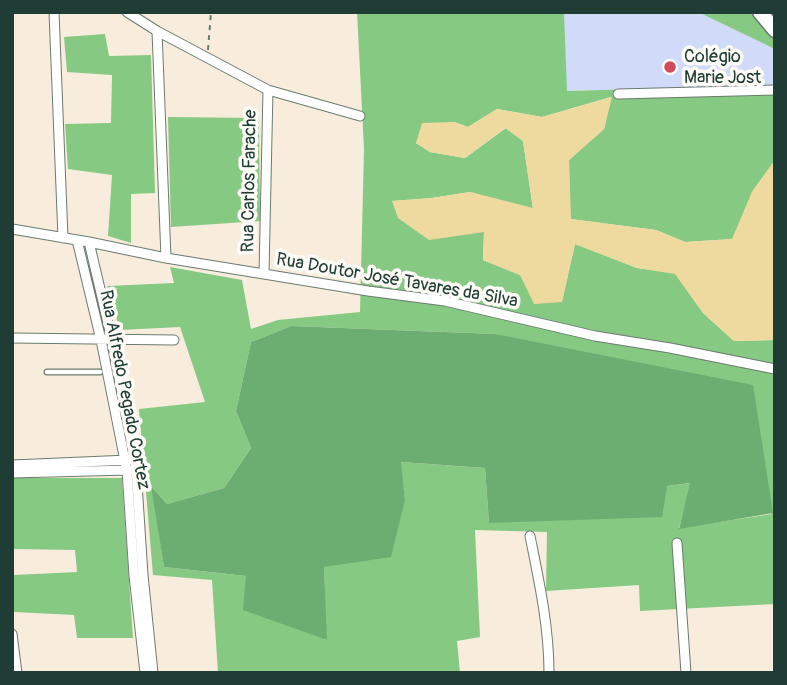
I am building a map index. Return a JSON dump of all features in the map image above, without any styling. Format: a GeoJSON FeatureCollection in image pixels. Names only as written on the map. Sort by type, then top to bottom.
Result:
{"type":"FeatureCollection","features":[{"type":"Feature","properties":{"kind":"main road"},"geometry":{"type":"LineString","coordinates":[[760,12],[775,30]]}},
{"type":"Feature","properties":{"kind":"street"},"geometry":{"type":"LineString","coordinates":[[54,12],[63,238]]}},
{"type":"Feature","properties":{"kind":"street"},"geometry":{"type":"LineString","coordinates":[[127,12],[268,90],[360,116]]}},
{"type":"Feature","properties":{"kind":"street"},"geometry":{"type":"LineString","coordinates":[[158,31],[166,258]]}},
{"type":"Feature","properties":{"kind":"street","name":"Rua Carlos Farache"},"geometry":{"type":"LineString","coordinates":[[264,273],[268,90]]}},
{"type":"Feature","properties":{"kind":"street"},"geometry":{"type":"LineString","coordinates":[[618,94],[775,90]]}},
{"type":"Feature","properties":{"kind":"street","name":"Rua Doutor José Tavares da Silva"},"geometry":{"type":"LineString","coordinates":[[12,229],[166,258],[444,301],[594,337],[670,348],[775,369]]}},
{"type":"Feature","properties":{"kind":"street","name":"Rua Alfredo Pegado Cortez"},"geometry":{"type":"LineString","coordinates":[[77,240],[101,340],[104,372],[130,465]]}},
{"type":"Feature","properties":{"kind":"street","name":"Rua Alfredo Pegado Cortez"},"geometry":{"type":"LineString","coordinates":[[89,242],[112,340],[130,465],[145,673]]}},
{"type":"Feature","properties":{"kind":"street"},"geometry":{"type":"LineString","coordinates":[[12,338],[174,340]]}},
{"type":"Feature","properties":{"kind":"street"},"geometry":{"type":"LineString","coordinates":[[12,465],[130,465]]}},
{"type":"Feature","properties":{"kind":"street"},"geometry":{"type":"LineString","coordinates":[[12,473],[130,465]]}},
{"type":"Feature","properties":{"kind":"street"},"geometry":{"type":"LineString","coordinates":[[530,536],[544,610],[549,673]]}},
{"type":"Feature","properties":{"kind":"street"},"geometry":{"type":"LineString","coordinates":[[677,543],[686,673]]}},
{"type":"Feature","properties":{"kind":"street","name":"Rua Alfredo Pegado Cortez"},"geometry":{"type":"LineString","coordinates":[[139,575],[153,673]]}},
{"type":"Feature","properties":{"kind":"street"},"geometry":{"type":"LineString","coordinates":[[12,634],[17,673]]}},
{"type":"Feature","properties":{"kind":"lane"},"geometry":{"type":"LineString","coordinates":[[47,372],[104,372]]}},
{"type":"Feature","properties":{"kind":"path"},"geometry":{"type":"LineString","coordinates":[[207,57],[211,12]]}},
{"type":"Feature","properties":{"kind":"shaded area","name":"Colégio Marie Jost"},"geometry":{"type":"Polygon","coordinates":[[[564,12],[698,12],[774,48],[775,85],[566,91],[564,12]]]}},
{"type":"Feature","properties":{"kind":"green space"},"geometry":{"type":"Polygon","coordinates":[[[357,12],[564,12],[567,91],[775,85],[775,160],[752,192],[733,239],[685,242],[656,230],[570,219],[569,160],[604,129],[611,97],[542,117],[497,109],[468,127],[454,122],[416,143],[430,152],[465,158],[506,128],[523,141],[533,209],[470,192],[392,201],[484,232],[483,260],[520,275],[562,301],[575,244],[637,268],[675,273],[703,313],[734,341],[775,340],[775,604],[640,611],[639,585],[546,591],[547,532],[475,530],[480,637],[457,641],[460,673],[218,673],[212,580],[153,575],[139,409],[205,402],[180,327],[120,330],[107,286],[174,283],[170,267],[242,280],[251,329],[278,320],[360,312],[364,149],[357,12]],[[291,326],[251,342],[236,411],[251,448],[224,488],[167,504],[152,487],[164,567],[246,576],[326,640],[324,567],[405,500],[400,462],[485,468],[489,523],[691,483],[679,528],[772,514],[495,334],[291,326]]]}},
{"type":"Feature","properties":{"kind":"green space"},"geometry":{"type":"Polygon","coordinates":[[[698,12],[750,12],[775,41],[775,49],[698,12]]]}},
{"type":"Feature","properties":{"kind":"green space"},"geometry":{"type":"Polygon","coordinates":[[[105,34],[109,56],[151,55],[155,193],[131,194],[131,243],[108,236],[112,175],[68,169],[65,124],[111,123],[112,75],[67,72],[64,37],[105,34]]]}},
{"type":"Feature","properties":{"kind":"green space"},"geometry":{"type":"Polygon","coordinates":[[[168,117],[259,118],[260,221],[171,227],[168,117]]]}},
{"type":"Feature","properties":{"kind":"green space"},"geometry":{"type":"Polygon","coordinates":[[[291,326],[495,334],[753,385],[773,513],[679,529],[690,483],[667,486],[662,517],[489,523],[485,468],[401,462],[405,500],[391,557],[324,567],[327,640],[243,610],[246,576],[164,567],[151,486],[167,504],[224,488],[251,448],[236,411],[251,342],[291,326]]]}},
{"type":"Feature","properties":{"kind":"green space"},"geometry":{"type":"Polygon","coordinates":[[[12,478],[122,478],[133,638],[77,638],[74,615],[14,612],[14,575],[77,572],[75,550],[12,549],[12,478]]]}},
{"type":"Feature","properties":{"kind":"sand"},"geometry":{"type":"Polygon","coordinates":[[[612,97],[604,129],[569,160],[571,219],[656,230],[685,242],[732,239],[752,192],[775,160],[775,340],[734,341],[703,313],[675,274],[637,268],[575,244],[562,302],[534,304],[520,275],[483,260],[484,232],[429,240],[398,218],[392,201],[470,192],[533,208],[523,141],[505,128],[465,158],[430,152],[416,143],[422,123],[454,122],[468,127],[497,109],[542,117],[612,97]]]}},
{"type":"Feature","properties":{"kind":"place","name":"Colégio Marie Jost"},"geometry":{"type":"Point","coordinates":[670,67]}}]}
